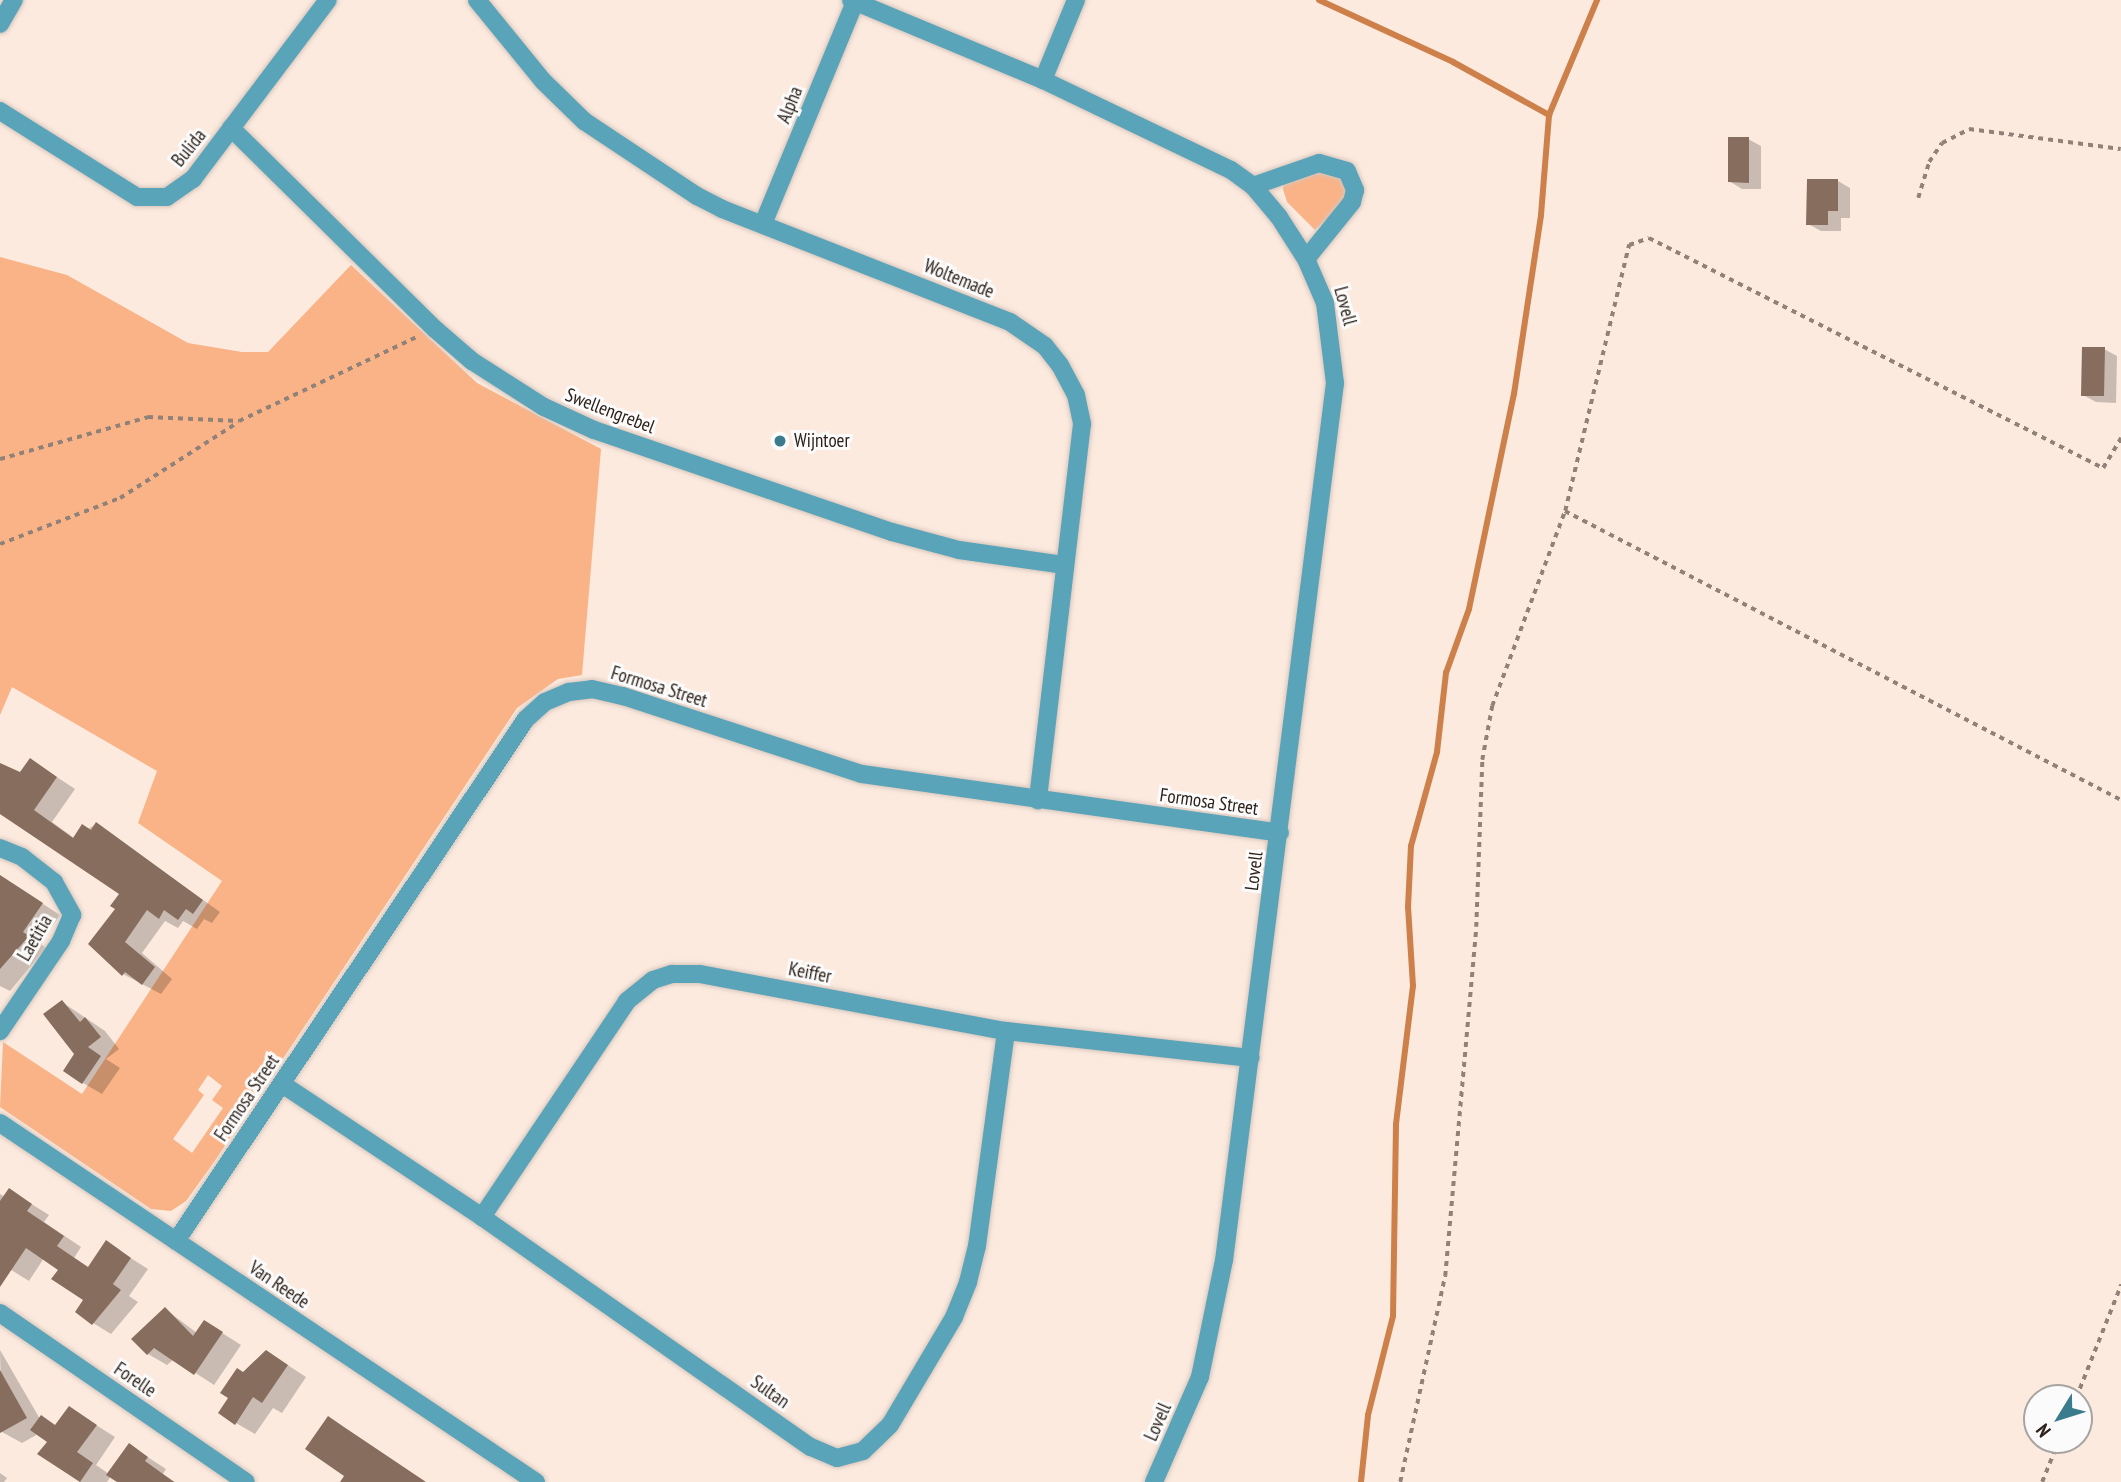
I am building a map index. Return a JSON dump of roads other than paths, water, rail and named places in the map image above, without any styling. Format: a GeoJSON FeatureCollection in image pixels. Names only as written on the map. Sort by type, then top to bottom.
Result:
{"type":"FeatureCollection","features":[{"type":"Feature","properties":{"kind":"street"},"geometry":{"type":"LineString","coordinates":[[0,24],[14,0]]}},
{"type":"Feature","properties":{"kind":"street","name":"Bulida"},"geometry":{"type":"LineString","coordinates":[[0,111],[137,197],[152,200],[167,197],[193,179],[328,0]]}},
{"type":"Feature","properties":{"kind":"street","name":"Woltemade"},"geometry":{"type":"LineString","coordinates":[[477,0],[584,121],[697,196],[1010,321],[1045,346],[1076,395],[1082,424],[1038,800]]}},
{"type":"Feature","properties":{"kind":"street"},"geometry":{"type":"LineString","coordinates":[[1043,80],[1076,0]]}},
{"type":"Feature","properties":{"kind":"street","name":"Alpha"},"geometry":{"type":"LineString","coordinates":[[763,224],[853,1]]}},
{"type":"Feature","properties":{"kind":"street","name":"Lovell"},"geometry":{"type":"LineString","coordinates":[[853,1],[1043,80],[1209,156],[1253,186],[1306,258],[1325,303],[1335,383],[1251,1058],[1214,1321],[1200,1377],[1154,1482]]}},
{"type":"Feature","properties":{"kind":"street","name":"Swellengrebel"},"geometry":{"type":"LineString","coordinates":[[231,128],[435,329],[505,384],[594,429],[892,532],[959,550],[1065,565]]}},
{"type":"Feature","properties":{"kind":"street"},"geometry":{"type":"LineString","coordinates":[[1253,186],[1318,163],[1347,171],[1355,190],[1352,202],[1306,258]]}},
{"type":"Feature","properties":{"kind":"street","name":"Formosa Street"},"geometry":{"type":"LineString","coordinates":[[176,1241],[526,719],[545,702],[569,692],[592,689],[623,696],[862,774],[1280,833]]}},
{"type":"Feature","properties":{"kind":"street","name":"Laetitia"},"geometry":{"type":"LineString","coordinates":[[0,848],[22,857],[54,882],[72,915],[61,941],[0,1031]]}},
{"type":"Feature","properties":{"kind":"street","name":"Keiffer"},"geometry":{"type":"LineString","coordinates":[[482,1217],[627,1001],[653,979],[700,974],[1006,1031],[1251,1058]]}},
{"type":"Feature","properties":{"kind":"street","name":"Sultan"},"geometry":{"type":"LineString","coordinates":[[282,1084],[482,1217],[811,1447],[837,1458],[851,1456],[876,1443],[890,1425],[954,1317],[968,1282],[977,1246],[1006,1031]]}},
{"type":"Feature","properties":{"kind":"street","name":"Van Reede"},"geometry":{"type":"LineString","coordinates":[[0,1123],[536,1482]]}},
{"type":"Feature","properties":{"kind":"street","name":"Forelle"},"geometry":{"type":"LineString","coordinates":[[0,1313],[246,1482]]}},
{"type":"Feature","properties":{"kind":"waterway"},"geometry":{"type":"LineString","coordinates":[[1319,0],[1453,62],[1549,115]]}},
{"type":"Feature","properties":{"kind":"waterway"},"geometry":{"type":"LineString","coordinates":[[1361,1482],[1368,1415],[1393,1316],[1396,1124],[1413,986],[1408,907],[1411,846],[1437,752],[1446,673],[1469,609],[1514,394],[1541,215],[1549,115],[1597,0]]}},
{"type":"Feature","properties":{"kind":"place","name":"Wijntoer"},"geometry":{"type":"Point","coordinates":[780,441]}}]}
